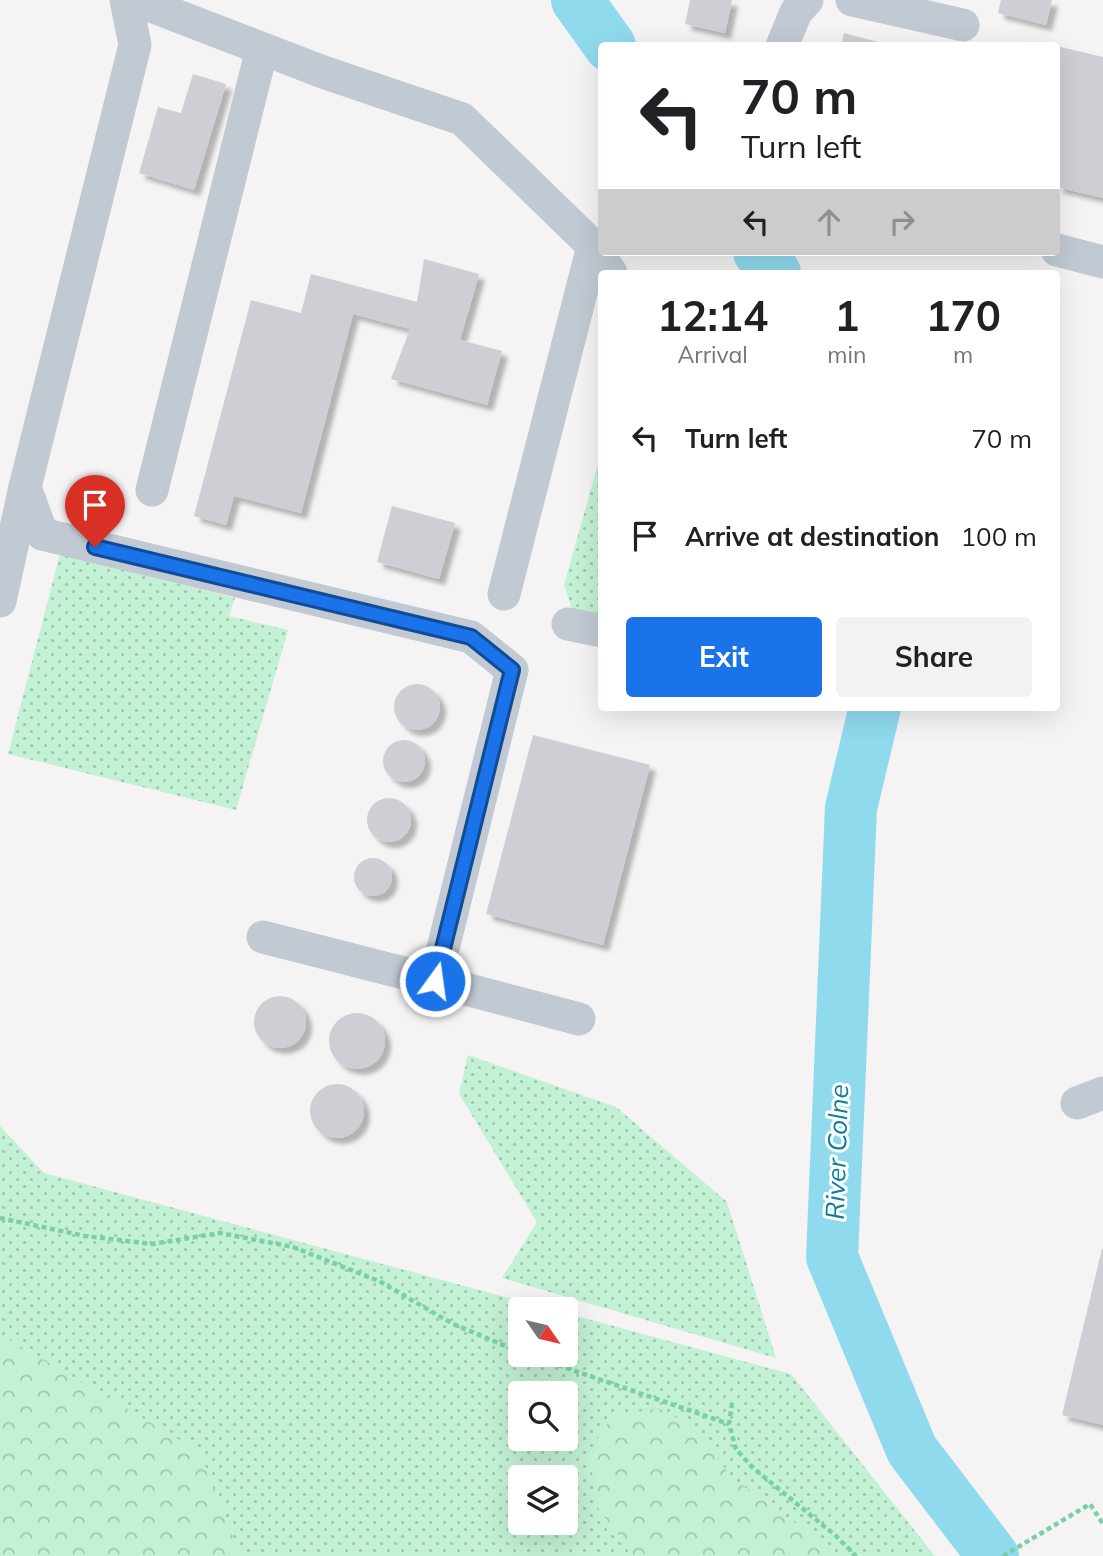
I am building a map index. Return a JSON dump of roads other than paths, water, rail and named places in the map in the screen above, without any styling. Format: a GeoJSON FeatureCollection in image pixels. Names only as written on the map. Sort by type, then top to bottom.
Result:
{"type":"FeatureCollection","features":[{"type":"Feature","properties":{"kind":"lane"},"geometry":{"type":"LineString","coordinates":[[0,601],[25,488],[135,45],[126,0]]}},
{"type":"Feature","properties":{"kind":"lane"},"geometry":{"type":"LineString","coordinates":[[136,0],[323,72],[462,120],[598,254]]}},
{"type":"Feature","properties":{"kind":"lane"},"geometry":{"type":"LineString","coordinates":[[784,42],[796,12],[807,0]]}},
{"type":"Feature","properties":{"kind":"lane"},"geometry":{"type":"LineString","coordinates":[[852,0],[963,24]]}},
{"type":"Feature","properties":{"kind":"lane"},"geometry":{"type":"LineString","coordinates":[[152,490],[262,48]]}},
{"type":"Feature","properties":{"kind":"lane"},"geometry":{"type":"LineString","coordinates":[[504,594],[593,246]]}},
{"type":"Feature","properties":{"kind":"lane"},"geometry":{"type":"LineString","coordinates":[[1060,251],[1103,262]]}},
{"type":"Feature","properties":{"kind":"lane"},"geometry":{"type":"LineString","coordinates":[[25,488],[42,534],[471,637],[512,670],[435,981]]}},
{"type":"Feature","properties":{"kind":"lane"},"geometry":{"type":"LineString","coordinates":[[568,624],[598,630]]}},
{"type":"Feature","properties":{"kind":"lane"},"geometry":{"type":"LineString","coordinates":[[263,937],[579,1019]]}},
{"type":"Feature","properties":{"kind":"waterway","name":"River Colne"},"geometry":{"type":"LineString","coordinates":[[577,0],[607,42]]}},
{"type":"Feature","properties":{"kind":"waterway","name":"River Colne"},"geometry":{"type":"LineString","coordinates":[[762,256],[773,270]]}},
{"type":"Feature","properties":{"kind":"waterway","name":"River Colne"},"geometry":{"type":"LineString","coordinates":[[874,711],[851,808],[832,1257],[912,1450],[993,1556]]}}]}
